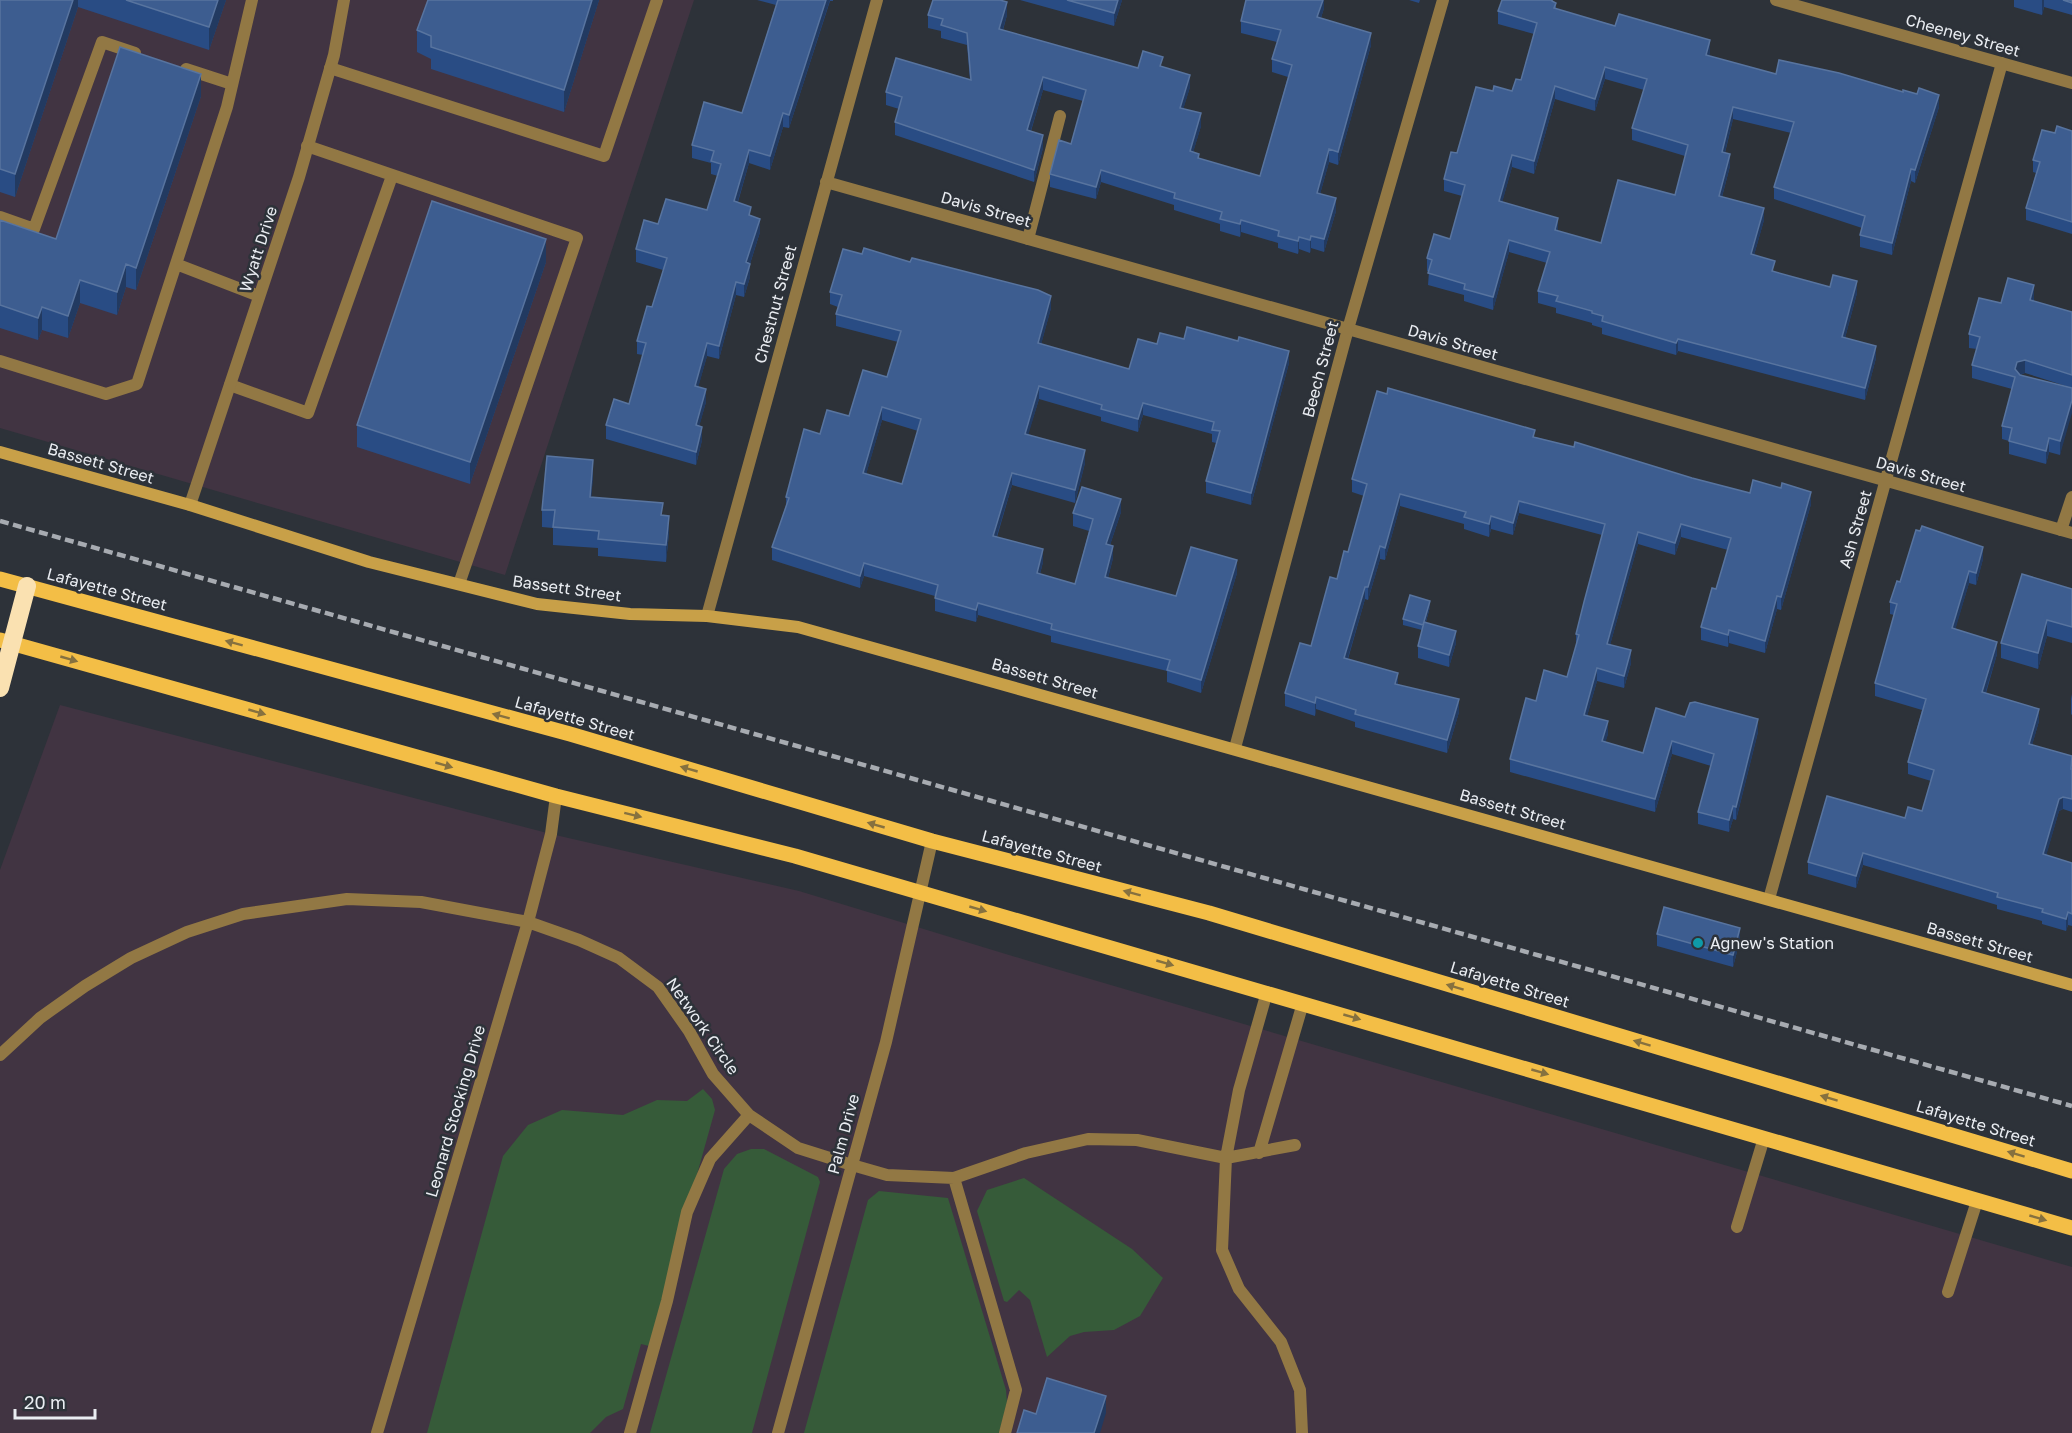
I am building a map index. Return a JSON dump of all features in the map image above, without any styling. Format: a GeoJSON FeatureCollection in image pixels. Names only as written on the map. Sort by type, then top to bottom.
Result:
{"type":"FeatureCollection","features":[{"type":"Feature","properties":{"kind":"highway"},"geometry":{"type":"LineString","coordinates":[[0,688],[6,642],[27,586]]}},
{"type":"Feature","properties":{"kind":"main road","name":"Lafayette Street"},"geometry":{"type":"LineString","coordinates":[[0,579],[570,734],[932,841],[1209,913],[2072,1171]]}},
{"type":"Feature","properties":{"kind":"main road"},"geometry":{"type":"LineString","coordinates":[[6,642],[556,796],[795,856],[2072,1228]]}},
{"type":"Feature","properties":{"kind":"street"},"geometry":{"type":"LineString","coordinates":[[0,361],[106,394],[137,384],[232,84],[252,0]]}},
{"type":"Feature","properties":{"kind":"street","name":"Wyatt Drive"},"geometry":{"type":"LineString","coordinates":[[190,505],[307,146],[330,68],[344,0]]}},
{"type":"Feature","properties":{"kind":"street"},"geometry":{"type":"LineString","coordinates":[[330,68],[604,156],[657,0]]}},
{"type":"Feature","properties":{"kind":"street","name":"Chestnut Street"},"geometry":{"type":"LineString","coordinates":[[707,616],[877,0]]}},
{"type":"Feature","properties":{"kind":"street","name":"Beech Street"},"geometry":{"type":"LineString","coordinates":[[1235,748],[1348,329],[1443,0]]}},
{"type":"Feature","properties":{"kind":"street","name":"Cheeney Street"},"geometry":{"type":"LineString","coordinates":[[1776,0],[2072,83]]}},
{"type":"Feature","properties":{"kind":"street"},"geometry":{"type":"LineString","coordinates":[[0,217],[34,229],[102,42],[146,56]]}},
{"type":"Feature","properties":{"kind":"street","name":"Ash Street"},"geometry":{"type":"LineString","coordinates":[[1769,899],[2002,63]]}},
{"type":"Feature","properties":{"kind":"street"},"geometry":{"type":"LineString","coordinates":[[178,66],[232,84]]}},
{"type":"Feature","properties":{"kind":"street"},"geometry":{"type":"LineString","coordinates":[[1028,238],[1060,116]]}},
{"type":"Feature","properties":{"kind":"street"},"geometry":{"type":"LineString","coordinates":[[307,146],[577,237],[459,584]]}},
{"type":"Feature","properties":{"kind":"street"},"geometry":{"type":"LineString","coordinates":[[230,385],[308,413],[392,176]]}},
{"type":"Feature","properties":{"kind":"street","name":"Davis Street"},"geometry":{"type":"LineString","coordinates":[[826,182],[2067,532]]}},
{"type":"Feature","properties":{"kind":"street"},"geometry":{"type":"LineString","coordinates":[[176,264],[259,297]]}},
{"type":"Feature","properties":{"kind":"street","name":"Bassett Street"},"geometry":{"type":"LineString","coordinates":[[0,452],[190,505],[369,562],[537,604],[630,614],[707,616],[798,627],[2072,985]]}},
{"type":"Feature","properties":{"kind":"street"},"geometry":{"type":"LineString","coordinates":[[2067,532],[2072,497]]}},
{"type":"Feature","properties":{"kind":"street","name":"Leonard Stocking Drive"},"geometry":{"type":"LineString","coordinates":[[377,1433],[528,922],[551,834],[556,796]]}},
{"type":"Feature","properties":{"kind":"street","name":"Palm Drive"},"geometry":{"type":"LineString","coordinates":[[778,1433],[886,1042],[932,841]]}},
{"type":"Feature","properties":{"kind":"street","name":"Network Circle"},"geometry":{"type":"LineString","coordinates":[[0,1055],[40,1018],[85,986],[131,958],[187,932],[243,914],[347,899],[421,902],[528,922],[579,940],[619,958],[658,987],[688,1031],[713,1074],[749,1115],[798,1148],[887,1175],[954,1178],[1026,1154],[1088,1139],[1137,1140],[1226,1158],[1295,1145]]}},
{"type":"Feature","properties":{"kind":"street"},"geometry":{"type":"LineString","coordinates":[[1267,992],[1239,1090],[1226,1158],[1222,1250],[1239,1289],[1281,1342],[1300,1389],[1302,1433]]}},
{"type":"Feature","properties":{"kind":"street"},"geometry":{"type":"LineString","coordinates":[[1259,1153],[1280,1073],[1303,1003]]}},
{"type":"Feature","properties":{"kind":"street"},"geometry":{"type":"LineString","coordinates":[[630,1433],[667,1301],[687,1212],[710,1159],[749,1115]]}},
{"type":"Feature","properties":{"kind":"street"},"geometry":{"type":"LineString","coordinates":[[1737,1227],[1764,1138]]}},
{"type":"Feature","properties":{"kind":"street"},"geometry":{"type":"LineString","coordinates":[[954,1178],[1016,1390],[1005,1433]]}},
{"type":"Feature","properties":{"kind":"street"},"geometry":{"type":"LineString","coordinates":[[1948,1292],[1977,1201]]}},
{"type":"Feature","properties":{"kind":"shaded area"},"geometry":{"type":"Polygon","coordinates":[[[0,0],[694,0],[505,575],[0,428],[0,0]]]}},
{"type":"Feature","properties":{"kind":"shaded area"},"geometry":{"type":"Polygon","coordinates":[[[60,705],[551,834],[799,891],[1029,961],[2072,1267],[2072,1433],[0,1433],[0,870],[60,705]]]}},
{"type":"Feature","properties":{"kind":"green space"},"geometry":{"type":"Polygon","coordinates":[[[703,1089],[712,1099],[715,1110],[649,1346],[641,1344],[623,1409],[606,1417],[590,1433],[427,1433],[503,1156],[528,1125],[562,1110],[623,1115],[657,1100],[687,1101],[703,1089]]]}},
{"type":"Feature","properties":{"kind":"green space"},"geometry":{"type":"Polygon","coordinates":[[[751,1149],[764,1149],[818,1177],[820,1182],[752,1433],[650,1433],[724,1169],[737,1154],[751,1149]]]}},
{"type":"Feature","properties":{"kind":"green space"},"geometry":{"type":"Polygon","coordinates":[[[1024,1178],[1132,1249],[1163,1278],[1140,1316],[1114,1330],[1084,1332],[1070,1336],[1047,1357],[1030,1300],[1019,1290],[1007,1302],[1004,1301],[977,1211],[987,1190],[1024,1178]]]}},
{"type":"Feature","properties":{"kind":"green space"},"geometry":{"type":"Polygon","coordinates":[[[879,1191],[948,1198],[1006,1390],[1007,1403],[999,1433],[804,1433],[868,1200],[879,1191]]]}},
{"type":"Feature","properties":{"kind":"building"},"geometry":{"type":"Polygon","coordinates":[[[0,0],[73,0],[15,174],[0,169],[0,0]]]}},
{"type":"Feature","properties":{"kind":"building"},"geometry":{"type":"Polygon","coordinates":[[[126,0],[218,0],[209,27],[126,0]]]}},
{"type":"Feature","properties":{"kind":"building"},"geometry":{"type":"Polygon","coordinates":[[[428,0],[592,0],[564,90],[431,47],[431,36],[417,30],[428,0]]]}},
{"type":"Feature","properties":{"kind":"building"},"geometry":{"type":"Polygon","coordinates":[[[778,0],[826,0],[789,115],[783,113],[770,156],[749,150],[734,201],[751,207],[749,215],[760,219],[746,262],[750,264],[744,284],[736,282],[719,346],[707,343],[695,386],[706,389],[696,425],[702,427],[696,452],[606,425],[614,399],[629,404],[646,343],[637,341],[647,306],[652,307],[667,258],[636,249],[644,220],[658,224],[666,199],[707,210],[721,164],[711,161],[714,151],[692,145],[704,102],[742,113],[778,0]]]}},
{"type":"Feature","properties":{"kind":"building"},"geometry":{"type":"Polygon","coordinates":[[[933,0],[1000,0],[1007,2],[999,29],[1138,68],[1143,51],[1163,57],[1160,66],[1190,75],[1180,108],[1201,113],[1190,151],[1199,154],[1198,158],[1260,176],[1292,65],[1272,59],[1281,30],[1241,21],[1246,0],[1323,0],[1317,17],[1371,33],[1338,152],[1329,149],[1317,193],[1336,198],[1324,239],[1311,236],[1310,240],[1299,237],[1298,241],[1278,236],[1279,231],[1241,220],[1240,224],[1220,219],[1222,212],[1174,198],[1175,193],[1101,170],[1096,187],[1050,174],[1059,140],[1071,144],[1086,90],[1043,77],[1027,130],[1043,135],[1034,170],[895,122],[902,97],[886,92],[896,58],[971,80],[967,33],[941,25],[943,19],[928,15],[933,0]]]}},
{"type":"Feature","properties":{"kind":"building"},"geometry":{"type":"Polygon","coordinates":[[[1067,0],[1118,0],[1114,13],[1067,0]]]}},
{"type":"Feature","properties":{"kind":"building"},"geometry":{"type":"Polygon","coordinates":[[[1502,0],[1552,0],[1556,3],[1554,8],[1615,26],[1619,14],[1710,40],[1706,55],[1776,74],[1779,60],[1839,73],[1903,92],[1903,90],[1917,94],[1919,88],[1939,95],[1915,170],[1911,169],[1892,243],[1860,235],[1865,216],[1774,187],[1794,122],[1733,107],[1722,152],[1730,154],[1719,196],[1764,208],[1751,254],[1775,261],[1772,271],[1830,287],[1833,275],[1857,281],[1842,337],[1876,346],[1865,388],[1678,339],[1676,343],[1602,321],[1603,316],[1556,301],[1558,296],[1538,291],[1550,252],[1509,240],[1493,297],[1464,289],[1465,284],[1428,273],[1432,260],[1427,258],[1434,234],[1450,239],[1465,185],[1444,179],[1451,152],[1457,153],[1476,87],[1493,91],[1494,86],[1512,91],[1516,79],[1521,80],[1537,23],[1498,11],[1502,0]],[[1605,67],[1595,99],[1555,86],[1534,161],[1512,155],[1499,201],[1558,218],[1555,230],[1601,243],[1618,180],[1675,195],[1688,145],[1632,128],[1647,79],[1605,67]]]}},
{"type":"Feature","properties":{"kind":"building"},"geometry":{"type":"Polygon","coordinates":[[[120,47],[201,74],[136,268],[126,264],[117,292],[80,280],[68,316],[42,307],[38,318],[0,305],[0,220],[56,239],[120,47]]]}},
{"type":"Feature","properties":{"kind":"building"},"geometry":{"type":"Polygon","coordinates":[[[2057,126],[2072,131],[2072,222],[2026,208],[2040,162],[2033,160],[2042,130],[2055,133],[2057,126]]]}},
{"type":"Feature","properties":{"kind":"building"},"geometry":{"type":"Polygon","coordinates":[[[432,201],[546,239],[470,462],[357,425],[432,201]]]}},
{"type":"Feature","properties":{"kind":"building"},"geometry":{"type":"Polygon","coordinates":[[[864,248],[910,262],[912,258],[1038,290],[1051,296],[1038,343],[1129,369],[1138,339],[1157,344],[1160,333],[1184,339],[1187,327],[1238,341],[1239,337],[1289,351],[1251,493],[1206,481],[1220,431],[1212,430],[1214,422],[1143,403],[1138,419],[1101,409],[1102,405],[1039,386],[1025,434],[1085,450],[1075,490],[1012,473],[993,536],[1043,549],[1037,573],[1075,584],[1093,519],[1073,513],[1082,487],[1121,499],[1106,544],[1113,546],[1105,577],[1176,596],[1191,547],[1237,560],[1201,680],[1167,670],[1170,660],[1051,629],[1052,624],[978,603],[976,610],[935,598],[938,585],[864,563],[860,576],[772,547],[789,498],[786,497],[804,429],[820,434],[827,410],[849,416],[863,370],[887,377],[901,331],[836,314],[842,295],[830,292],[843,249],[862,254],[864,248]],[[882,407],[863,473],[902,484],[921,419],[882,407]]]}},
{"type":"Feature","properties":{"kind":"building"},"geometry":{"type":"Polygon","coordinates":[[[2008,278],[2034,285],[2030,300],[2072,312],[2072,375],[2025,360],[2017,362],[2015,369],[2020,375],[2072,388],[2072,400],[2060,441],[2049,438],[2046,451],[2009,441],[2012,428],[2002,426],[2015,377],[1972,365],[1980,337],[1969,334],[1979,298],[2001,303],[2008,278]]]}},
{"type":"Feature","properties":{"kind":"building"},"geometry":{"type":"Polygon","coordinates":[[[1388,388],[1535,430],[1533,437],[1574,447],[1575,442],[1692,478],[1750,493],[1753,480],[1781,488],[1782,483],[1811,492],[1781,597],[1777,596],[1765,641],[1729,630],[1728,635],[1701,627],[1712,588],[1716,589],[1731,538],[1681,524],[1675,543],[1638,532],[1607,644],[1631,650],[1624,676],[1597,668],[1584,715],[1608,721],[1602,741],[1643,753],[1656,708],[1685,717],[1690,703],[1695,702],[1758,719],[1736,807],[1733,806],[1729,820],[1698,812],[1714,754],[1672,741],[1655,799],[1510,759],[1526,698],[1536,701],[1544,670],[1567,677],[1605,524],[1519,501],[1513,523],[1491,516],[1489,524],[1464,517],[1466,512],[1400,494],[1385,548],[1380,546],[1344,658],[1398,673],[1395,684],[1459,699],[1447,740],[1355,714],[1356,710],[1316,697],[1315,703],[1285,693],[1300,643],[1311,646],[1330,577],[1337,579],[1344,551],[1348,552],[1367,484],[1352,479],[1377,391],[1387,394],[1388,388]]]}},
{"type":"Feature","properties":{"kind":"building"},"geometry":{"type":"Polygon","coordinates":[[[547,456],[593,460],[590,497],[663,503],[661,515],[669,516],[666,545],[598,539],[599,531],[553,527],[555,510],[542,510],[547,456]]]}},
{"type":"Feature","properties":{"kind":"building"},"geometry":{"type":"Polygon","coordinates":[[[1922,526],[1983,547],[1976,573],[1969,571],[1952,628],[1997,642],[1982,692],[2039,709],[2029,744],[2072,756],[2072,799],[2063,797],[2059,799],[2043,854],[2072,863],[2072,914],[2068,912],[2066,919],[2042,912],[2043,909],[1997,897],[1998,893],[1863,853],[1856,876],[1808,862],[1827,796],[1905,818],[1908,807],[1922,811],[1934,770],[1908,762],[1926,699],[1875,683],[1897,604],[1890,602],[1897,581],[1900,582],[1916,530],[1920,531],[1922,526]]]}},
{"type":"Feature","properties":{"kind":"building"},"geometry":{"type":"Polygon","coordinates":[[[2022,574],[2072,589],[2072,627],[2047,620],[2038,653],[2001,643],[2022,574]]]}},
{"type":"Feature","properties":{"kind":"building"},"geometry":{"type":"Polygon","coordinates":[[[1410,595],[1430,601],[1423,625],[1403,619],[1410,595]]]}},
{"type":"Feature","properties":{"kind":"building"},"geometry":{"type":"Polygon","coordinates":[[[1424,622],[1456,631],[1449,655],[1418,646],[1424,622]]]}},
{"type":"Feature","properties":{"kind":"building"},"geometry":{"type":"Polygon","coordinates":[[[1664,907],[1740,928],[1733,955],[1657,934],[1664,907]]]}},
{"type":"Feature","properties":{"kind":"building"},"geometry":{"type":"Polygon","coordinates":[[[1047,1378],[1106,1396],[1094,1433],[1017,1433],[1024,1410],[1036,1414],[1047,1378]]]}},
{"type":"Feature","properties":{"kind":"railway"},"geometry":{"type":"LineString","coordinates":[[0,521],[2072,1106]]}},
{"type":"Feature","properties":{"kind":"place","name":"Agnew's Station"},"geometry":{"type":"Point","coordinates":[1698,943]}}]}
